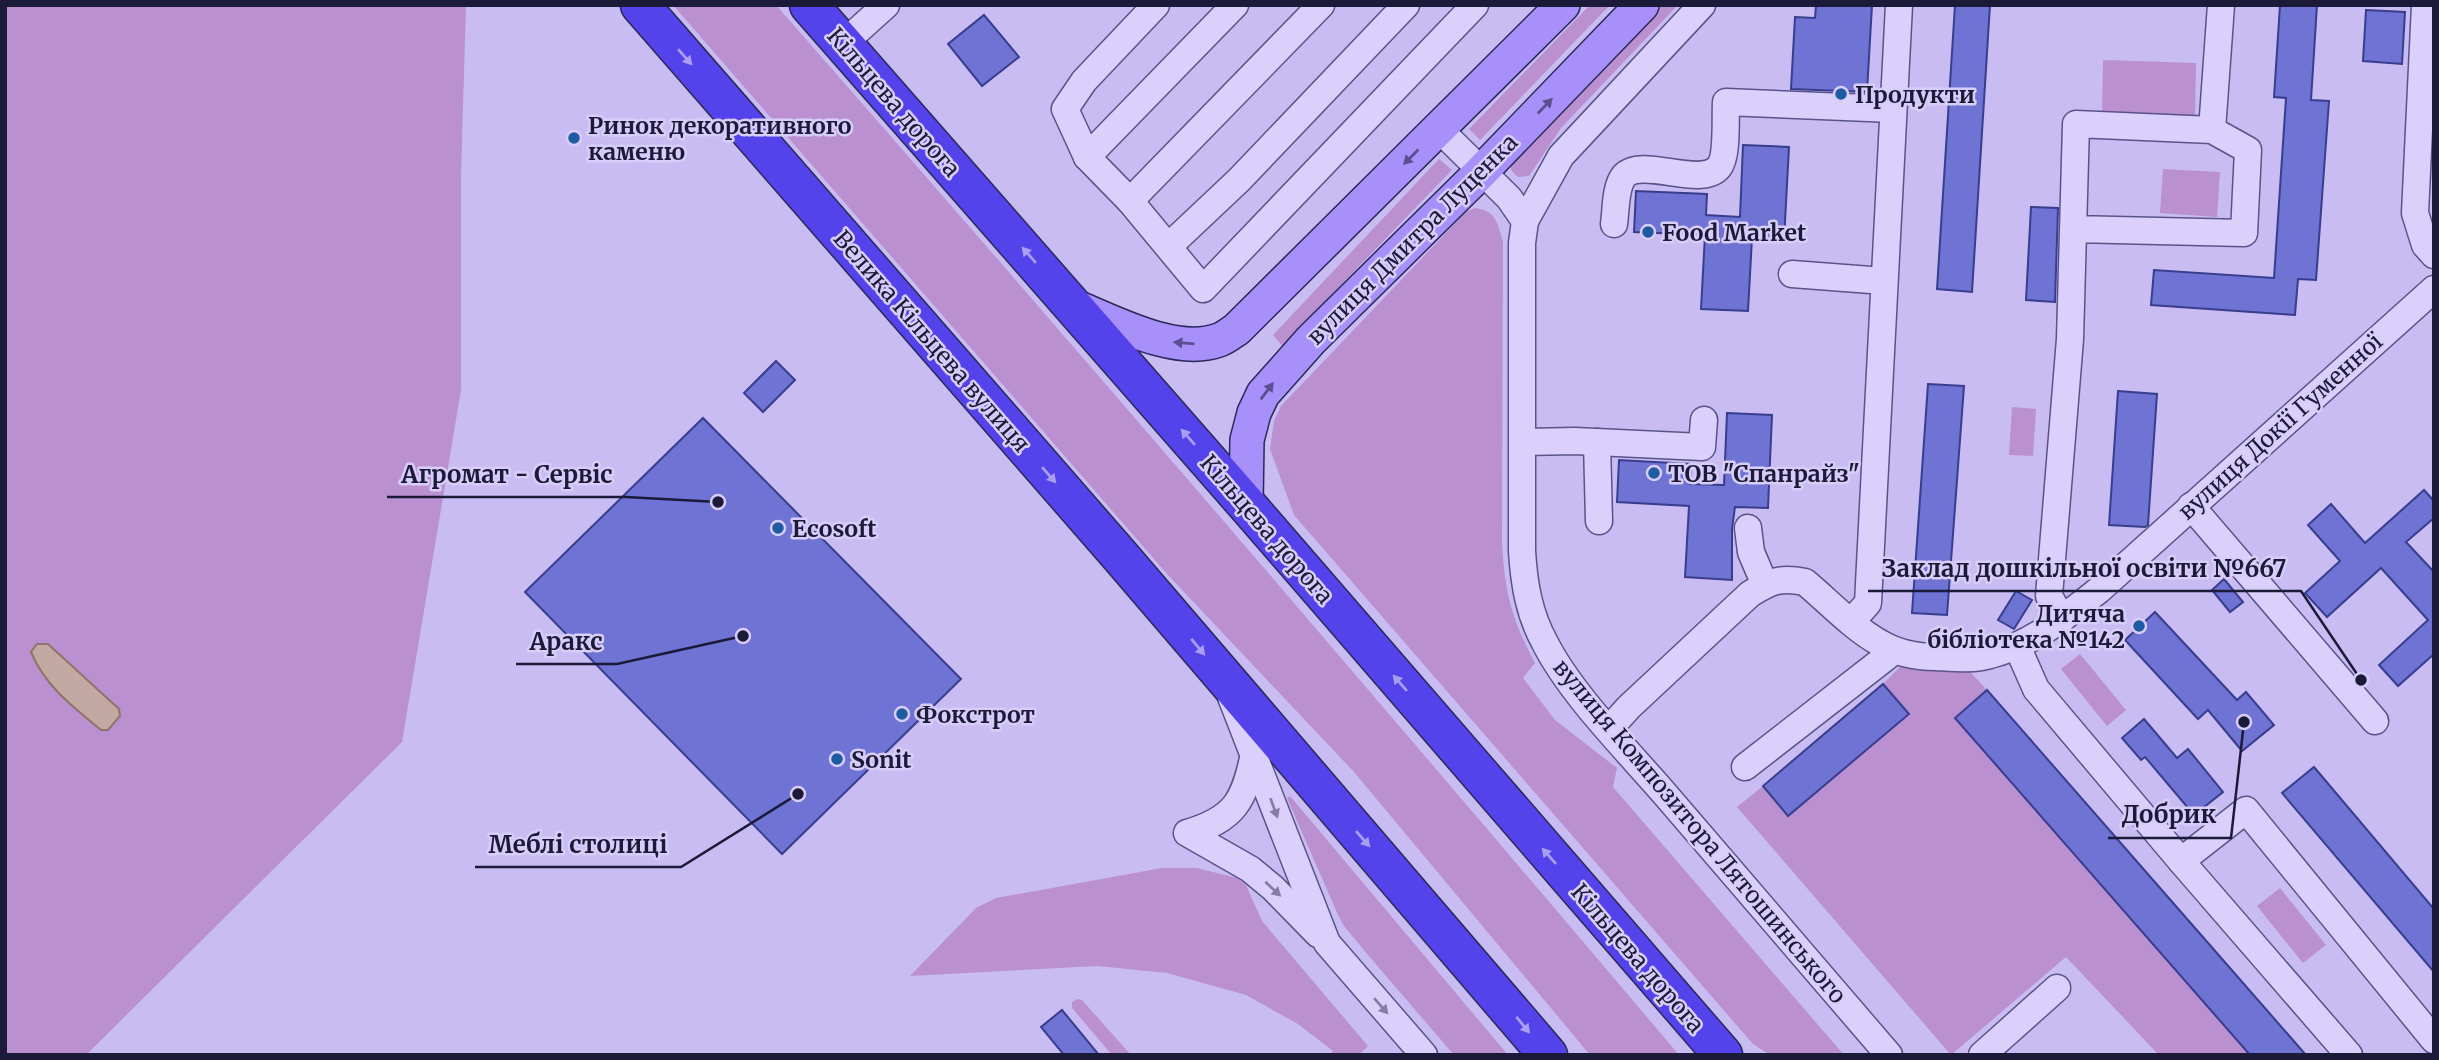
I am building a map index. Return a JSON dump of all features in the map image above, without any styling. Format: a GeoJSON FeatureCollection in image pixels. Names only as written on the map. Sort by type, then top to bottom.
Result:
{"type":"FeatureCollection","features":[{"type":"Feature","properties":{"kind":"highway","name":"Велика Кільцева вулиця"},"geometry":{"type":"LineString","coordinates":[[640,5],[1223,676]]}},
{"type":"Feature","properties":{"kind":"highway","name":"Кільцева дорога"},"geometry":{"type":"LineString","coordinates":[[809,5],[1247,504],[1723,1055]]}},
{"type":"Feature","properties":{"kind":"highway"},"geometry":{"type":"LineString","coordinates":[[1223,676],[1548,1055]]}},
{"type":"Feature","properties":{"kind":"main road"},"geometry":{"type":"LineString","coordinates":[[1074,306],[1166,341],[1191,345],[1218,340],[1237,329],[1563,5]]}},
{"type":"Feature","properties":{"kind":"main road","name":"вулиця Дмитра Луценка"},"geometry":{"type":"LineString","coordinates":[[1247,504],[1247,440],[1262,394],[1311,340],[1481,172],[1642,5]]}},
{"type":"Feature","properties":{"kind":"street"},"geometry":{"type":"LineString","coordinates":[[844,43],[886,5]]}},
{"type":"Feature","properties":{"kind":"street"},"geometry":{"type":"LineString","coordinates":[[1156,5],[1084,81],[1065,110],[1087,157],[1130,201],[1203,289],[1475,5]]}},
{"type":"Feature","properties":{"kind":"street"},"geometry":{"type":"LineString","coordinates":[[1087,157],[1234,5]]}},
{"type":"Feature","properties":{"kind":"street"},"geometry":{"type":"LineString","coordinates":[[1130,201],[1321,5]]}},
{"type":"Feature","properties":{"kind":"street"},"geometry":{"type":"LineString","coordinates":[[1169,246],[1238,180],[1406,5]]}},
{"type":"Feature","properties":{"kind":"street"},"geometry":{"type":"LineString","coordinates":[[1439,129],[1509,198],[1525,221],[1561,156],[1702,5]]}},
{"type":"Feature","properties":{"kind":"street"},"geometry":{"type":"LineString","coordinates":[[1852,621],[1868,603],[1899,5]]}},
{"type":"Feature","properties":{"kind":"street"},"geometry":{"type":"LineString","coordinates":[[2212,130],[2221,5]]}},
{"type":"Feature","properties":{"kind":"street"},"geometry":{"type":"LineString","coordinates":[[2425,5],[2415,213],[2424,245],[2434,255]]}},
{"type":"Feature","properties":{"kind":"street"},"geometry":{"type":"LineString","coordinates":[[1614,224],[1619,188],[1623,177],[1633,170],[1700,174],[1712,172],[1719,167],[1724,157],[1726,102],[1893,109]]}},
{"type":"Feature","properties":{"kind":"street"},"geometry":{"type":"LineString","coordinates":[[2062,618],[2049,596],[2069,358],[2076,124],[2212,130],[2248,150],[2244,233],[2073,229]]}},
{"type":"Feature","properties":{"kind":"street","name":"вулиця Композитора Лятошинського"},"geometry":{"type":"LineString","coordinates":[[1525,221],[1522,243],[1522,551],[1524,582],[1531,613],[1560,670],[1889,1055]]}},
{"type":"Feature","properties":{"kind":"street"},"geometry":{"type":"LineString","coordinates":[[1792,274],[1884,281]]}},
{"type":"Feature","properties":{"kind":"street","name":"вулиця Докії Гуменної"},"geometry":{"type":"LineString","coordinates":[[1765,585],[1772,581],[1805,582],[1877,642],[1894,651],[1959,659],[1988,656],[2017,646],[2062,618],[2099,590],[2434,289]]}},
{"type":"Feature","properties":{"kind":"street"},"geometry":{"type":"LineString","coordinates":[[1524,442],[1702,447],[1704,420]]}},
{"type":"Feature","properties":{"kind":"street"},"geometry":{"type":"LineString","coordinates":[[1597,442],[1600,522]]}},
{"type":"Feature","properties":{"kind":"street"},"geometry":{"type":"LineString","coordinates":[[2192,506],[2375,721]]}},
{"type":"Feature","properties":{"kind":"street"},"geometry":{"type":"LineString","coordinates":[[1609,729],[1750,594],[1765,585],[1751,552],[1748,528]]}},
{"type":"Feature","properties":{"kind":"street"},"geometry":{"type":"LineString","coordinates":[[2017,646],[2036,689],[2349,1055]]}},
{"type":"Feature","properties":{"kind":"street"},"geometry":{"type":"LineString","coordinates":[[1745,767],[1894,651]]}},
{"type":"Feature","properties":{"kind":"street"},"geometry":{"type":"LineString","coordinates":[[1223,676],[1327,943]]}},
{"type":"Feature","properties":{"kind":"street"},"geometry":{"type":"LineString","coordinates":[[1254,754],[1249,779],[1237,805],[1212,826],[1188,833],[1250,869],[1273,888],[1327,943],[1424,1055]]}},
{"type":"Feature","properties":{"kind":"street"},"geometry":{"type":"LineString","coordinates":[[2181,861],[2246,810],[2434,1040]]}},
{"type":"Feature","properties":{"kind":"street"},"geometry":{"type":"LineString","coordinates":[[1982,1055],[2057,988]]}},
{"type":"Feature","properties":{"kind":"shaded area"},"geometry":{"type":"Polygon","coordinates":[[[5,5],[466,5],[461,176],[461,390],[402,742],[86,1055],[5,1055],[5,5]]]}},
{"type":"Feature","properties":{"kind":"shaded area"},"geometry":{"type":"Polygon","coordinates":[[[673,5],[776,5],[1230,528],[1679,1055],[1590,1055],[1354,772],[1168,575],[673,5]]]}},
{"type":"Feature","properties":{"kind":"shaded area"},"geometry":{"type":"Polygon","coordinates":[[[1590,5],[1610,5],[1480,140],[1469,129],[1590,5]]]}},
{"type":"Feature","properties":{"kind":"shaded area"},"geometry":{"type":"Polygon","coordinates":[[[1661,5],[1678,5],[1561,128],[1529,176],[1518,177],[1509,163],[1661,5]]]}},
{"type":"Feature","properties":{"kind":"shaded area"},"geometry":{"type":"Polygon","coordinates":[[[2103,60],[2196,63],[2195,116],[2102,113],[2103,60]]]}},
{"type":"Feature","properties":{"kind":"shaded area"},"geometry":{"type":"Polygon","coordinates":[[[1439,159],[1452,170],[1282,346],[1273,335],[1439,159]]]}},
{"type":"Feature","properties":{"kind":"shaded area"},"geometry":{"type":"Polygon","coordinates":[[[2163,169],[2220,172],[2217,217],[2160,213],[2163,169]]]}},
{"type":"Feature","properties":{"kind":"shaded area"},"geometry":{"type":"Polygon","coordinates":[[[1475,208],[1492,215],[1503,241],[1502,542],[1511,605],[1535,663],[1523,678],[1555,720],[1617,768],[1613,787],[1844,1055],[1770,1055],[1753,1044],[1294,515],[1270,449],[1274,421],[1281,406],[1466,212],[1475,208]]]}},
{"type":"Feature","properties":{"kind":"shaded area"},"geometry":{"type":"Polygon","coordinates":[[[2012,407],[2036,409],[2033,456],[2009,455],[2012,407]]]}},
{"type":"Feature","properties":{"kind":"shaded area"},"geometry":{"type":"Polygon","coordinates":[[[37,644],[48,644],[119,709],[120,716],[108,730],[101,730],[52,686],[31,652],[37,644]]]}},
{"type":"Feature","properties":{"kind":"shaded area"},"geometry":{"type":"Polygon","coordinates":[[[2080,654],[2126,710],[2107,726],[2061,669],[2080,654]]]}},
{"type":"Feature","properties":{"kind":"shaded area"},"geometry":{"type":"Polygon","coordinates":[[[1906,661],[1963,664],[1987,690],[1955,718],[2250,1055],[2156,1055],[2066,957],[1951,1055],[1737,807],[1763,786],[1788,816],[1908,714],[1883,684],[1906,661]]]}},
{"type":"Feature","properties":{"kind":"shaded area"},"geometry":{"type":"Polygon","coordinates":[[[1290,796],[1508,1055],[1454,1055],[1368,955],[1338,915],[1287,798],[1290,796]]]}},
{"type":"Feature","properties":{"kind":"shaded area"},"geometry":{"type":"Polygon","coordinates":[[[1162,868],[1197,868],[1237,878],[1246,885],[1262,921],[1368,1046],[1359,1055],[1330,1055],[1333,1051],[1298,1024],[1246,995],[1167,973],[1097,966],[910,976],[976,908],[996,898],[1162,868]]]}},
{"type":"Feature","properties":{"kind":"shaded area"},"geometry":{"type":"Polygon","coordinates":[[[2280,888],[2326,945],[2303,963],[2257,906],[2280,888]]]}},
{"type":"Feature","properties":{"kind":"shaded area"},"geometry":{"type":"Polygon","coordinates":[[[1082,1000],[1131,1055],[1112,1055],[1072,1008],[1072,1002],[1082,1000]]]}},
{"type":"Feature","properties":{"kind":"building"},"geometry":{"type":"Polygon","coordinates":[[[1816,5],[1872,5],[1867,92],[1791,89],[1795,17],[1815,18],[1816,5]]]}},
{"type":"Feature","properties":{"kind":"building"},"geometry":{"type":"Polygon","coordinates":[[[1955,5],[1990,5],[1972,292],[1937,289],[1955,5]]]}},
{"type":"Feature","properties":{"kind":"building"},"geometry":{"type":"Polygon","coordinates":[[[2280,5],[2317,5],[2311,100],[2329,101],[2316,280],[2298,279],[2295,315],[2151,305],[2154,270],[2274,278],[2286,98],[2274,97],[2280,5]]]}},
{"type":"Feature","properties":{"kind":"building"},"geometry":{"type":"Polygon","coordinates":[[[2366,10],[2405,12],[2402,64],[2363,61],[2366,10]]]}},
{"type":"Feature","properties":{"kind":"building"},"geometry":{"type":"Polygon","coordinates":[[[984,15],[1019,57],[982,86],[948,44],[984,15]]]}},
{"type":"Feature","properties":{"kind":"building"},"geometry":{"type":"Polygon","coordinates":[[[1743,145],[1789,147],[1784,240],[1752,238],[1748,311],[1701,309],[1705,235],[1634,232],[1636,191],[1707,194],[1706,215],[1740,217],[1743,145]]]}},
{"type":"Feature","properties":{"kind":"building"},"geometry":{"type":"Polygon","coordinates":[[[2031,207],[2058,208],[2055,302],[2026,300],[2031,207]]]}},
{"type":"Feature","properties":{"kind":"building"},"geometry":{"type":"Polygon","coordinates":[[[776,361],[795,380],[763,412],[744,393],[776,361]]]}},
{"type":"Feature","properties":{"kind":"building"},"geometry":{"type":"Polygon","coordinates":[[[1928,384],[1964,386],[1947,615],[1912,613],[1928,384]]]}},
{"type":"Feature","properties":{"kind":"building"},"geometry":{"type":"Polygon","coordinates":[[[2118,391],[2157,394],[2148,525],[2145,527],[2109,525],[2118,391]]]}},
{"type":"Feature","properties":{"kind":"building"},"geometry":{"type":"Polygon","coordinates":[[[1727,413],[1772,415],[1768,508],[1735,507],[1732,580],[1685,577],[1689,506],[1617,502],[1619,460],[1691,464],[1690,484],[1724,485],[1727,413]]]}},
{"type":"Feature","properties":{"kind":"building"},"geometry":{"type":"Polygon","coordinates":[[[703,418],[961,679],[782,854],[525,592],[703,418]]]}},
{"type":"Feature","properties":{"kind":"building"},"geometry":{"type":"Polygon","coordinates":[[[2424,490],[2434,501],[2434,518],[2406,542],[2434,572],[2434,654],[2398,686],[2379,665],[2428,620],[2381,568],[2327,617],[2305,593],[2340,561],[2308,525],[2331,504],[2365,543],[2424,490]]]}},
{"type":"Feature","properties":{"kind":"building"},"geometry":{"type":"Polygon","coordinates":[[[2224,579],[2243,602],[2230,612],[2212,590],[2224,579]]]}},
{"type":"Feature","properties":{"kind":"building"},"geometry":{"type":"Polygon","coordinates":[[[2016,591],[2032,600],[2014,629],[1998,620],[2016,591]]]}},
{"type":"Feature","properties":{"kind":"building"},"geometry":{"type":"Polygon","coordinates":[[[2155,612],[2237,700],[2246,692],[2274,725],[2242,751],[2208,710],[2198,719],[2125,640],[2155,612]]]}},
{"type":"Feature","properties":{"kind":"building"},"geometry":{"type":"Polygon","coordinates":[[[1883,684],[1909,714],[1788,816],[1763,786],[1883,684]]]}},
{"type":"Feature","properties":{"kind":"building"},"geometry":{"type":"Polygon","coordinates":[[[1987,690],[2306,1055],[2250,1055],[1955,718],[1987,690]]]}},
{"type":"Feature","properties":{"kind":"building"},"geometry":{"type":"Polygon","coordinates":[[[2144,719],[2177,758],[2188,749],[2223,792],[2194,815],[2145,757],[2141,760],[2122,738],[2144,719]]]}},
{"type":"Feature","properties":{"kind":"building"},"geometry":{"type":"Polygon","coordinates":[[[2314,767],[2434,909],[2434,972],[2282,793],[2314,767]]]}},
{"type":"Feature","properties":{"kind":"building"},"geometry":{"type":"Polygon","coordinates":[[[1062,1010],[1099,1055],[1064,1055],[1041,1027],[1062,1010]]]}},
{"type":"Feature","properties":{"kind":"place","name":"Продукти"},"geometry":{"type":"Point","coordinates":[1841,94]}},
{"type":"Feature","properties":{"kind":"place","name":"Ринок декоративного каменю"},"geometry":{"type":"Point","coordinates":[574,138]}},
{"type":"Feature","properties":{"kind":"place","name":"Food Market"},"geometry":{"type":"Point","coordinates":[1648,232]}},
{"type":"Feature","properties":{"kind":"place","name":"ТОВ \"Спанрайз\""},"geometry":{"type":"Point","coordinates":[1654,473]}},
{"type":"Feature","properties":{"kind":"place","name":"Агромат - Сервіс"},"geometry":{"type":"Point","coordinates":[718,502]}},
{"type":"Feature","properties":{"kind":"place","name":"Ecosoft"},"geometry":{"type":"Point","coordinates":[778,528]}},
{"type":"Feature","properties":{"kind":"place","name":"Дитяча бібліотека №142"},"geometry":{"type":"Point","coordinates":[2139,626]}},
{"type":"Feature","properties":{"kind":"place","name":"Аракс"},"geometry":{"type":"Point","coordinates":[743,636]}},
{"type":"Feature","properties":{"kind":"place","name":"Заклад дошкільної освіти №667"},"geometry":{"type":"Point","coordinates":[2361,680]}},
{"type":"Feature","properties":{"kind":"place","name":"Фокстрот"},"geometry":{"type":"Point","coordinates":[902,714]}},
{"type":"Feature","properties":{"kind":"place","name":"Добрик"},"geometry":{"type":"Point","coordinates":[2244,722]}},
{"type":"Feature","properties":{"kind":"place","name":"Sonit"},"geometry":{"type":"Point","coordinates":[837,759]}},
{"type":"Feature","properties":{"kind":"place","name":"Меблі столиці"},"geometry":{"type":"Point","coordinates":[798,794]}}]}
